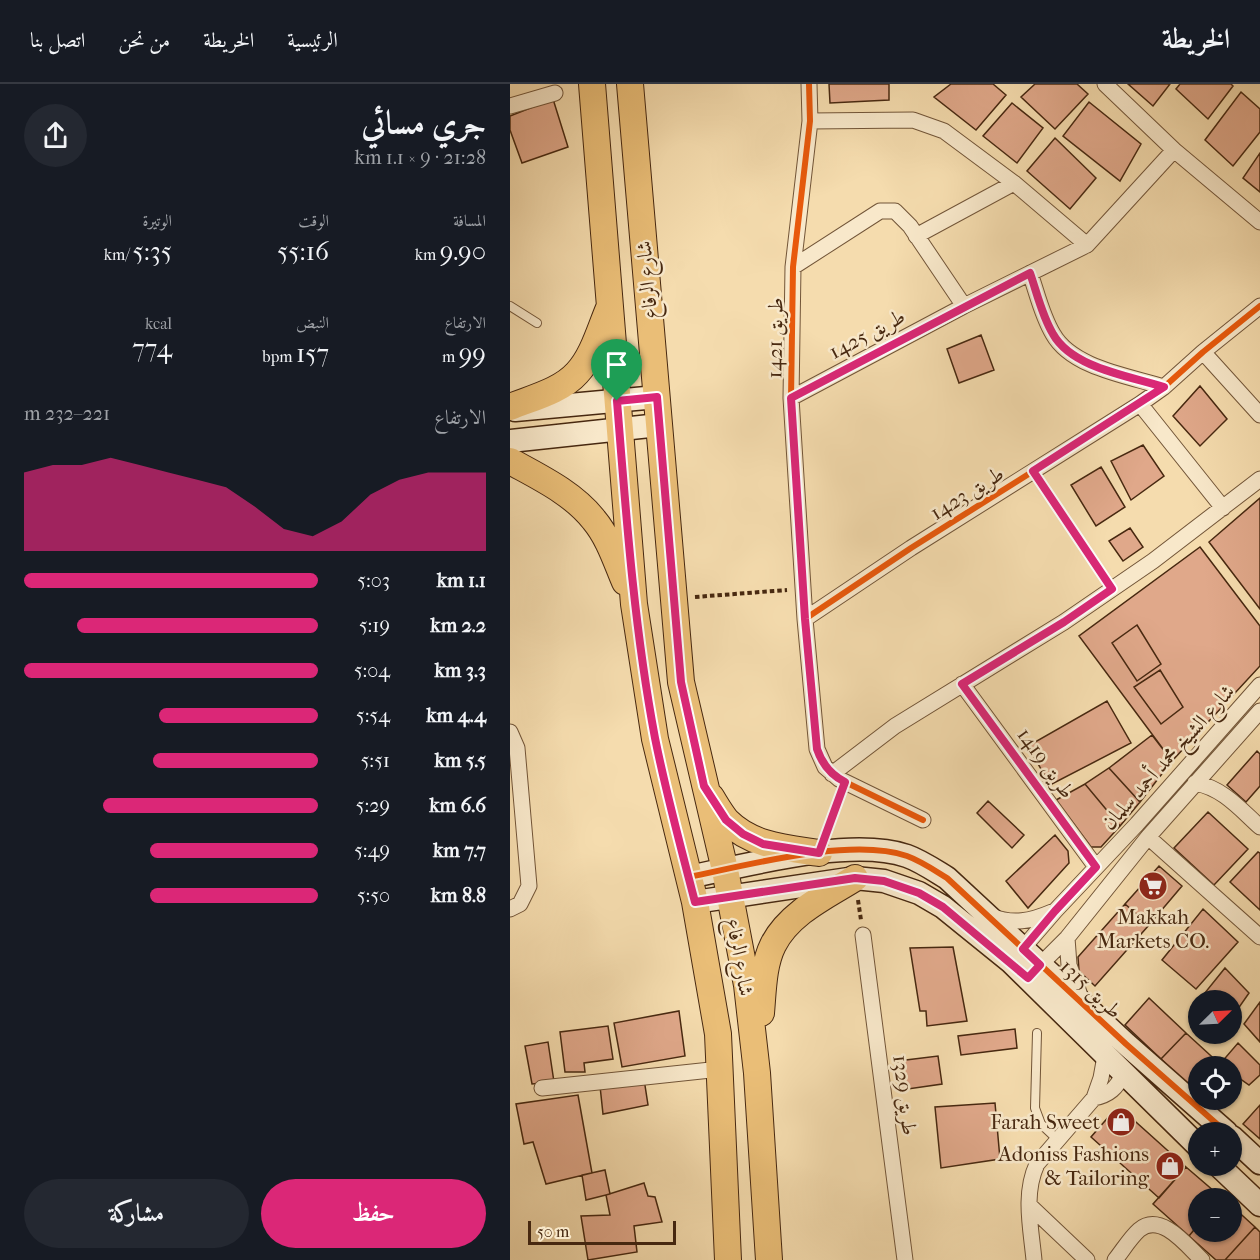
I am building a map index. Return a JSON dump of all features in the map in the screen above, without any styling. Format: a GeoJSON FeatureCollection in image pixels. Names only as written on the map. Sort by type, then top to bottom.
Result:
{"type":"FeatureCollection","features":[{"type":"Feature","properties":{"kind":"main road","name":"شارع الرفاع"},"geometry":{"type":"LineString","coordinates":[[592,84],[634,604],[656,739],[695,902],[718,1034],[728,1260]]}},
{"type":"Feature","properties":{"kind":"main road","name":"شارع الرفاع"},"geometry":{"type":"LineString","coordinates":[[630,84],[681,682],[725,870],[747,985],[757,1073],[769,1260]]}},
{"type":"Feature","properties":{"kind":"main road"},"geometry":{"type":"LineString","coordinates":[[510,409],[553,390],[577,373],[611,303]]}},
{"type":"Feature","properties":{"kind":"main road"},"geometry":{"type":"LineString","coordinates":[[510,460],[580,505],[594,519],[609,543],[634,604]]}},
{"type":"Feature","properties":{"kind":"main road"},"geometry":{"type":"LineString","coordinates":[[704,786],[726,820],[743,834],[763,844],[819,853]]}},
{"type":"Feature","properties":{"kind":"main road"},"geometry":{"type":"LineString","coordinates":[[757,1073],[764,978],[773,946],[785,928],[802,912],[855,878]]}},
{"type":"Feature","properties":{"kind":"street","name":"طريق 1421"},"geometry":{"type":"LineString","coordinates":[[809,84],[810,121],[793,267],[791,398],[805,619],[817,749],[825,767],[839,778]]}},
{"type":"Feature","properties":{"kind":"street"},"geometry":{"type":"LineString","coordinates":[[1105,84],[1174,150],[1260,222]]}},
{"type":"Feature","properties":{"kind":"street"},"geometry":{"type":"LineString","coordinates":[[510,106],[555,93]]}},
{"type":"Feature","properties":{"kind":"street"},"geometry":{"type":"LineString","coordinates":[[810,121],[913,120],[944,131],[1014,183],[1087,245]]}},
{"type":"Feature","properties":{"kind":"street","name":"طريق 1425"},"geometry":{"type":"LineString","coordinates":[[791,398],[964,306],[1087,245],[1174,150]]}},
{"type":"Feature","properties":{"kind":"street"},"geometry":{"type":"LineString","coordinates":[[916,236],[1014,183]]}},
{"type":"Feature","properties":{"kind":"street"},"geometry":{"type":"LineString","coordinates":[[793,267],[880,211],[895,211],[910,226],[964,306]]}},
{"type":"Feature","properties":{"kind":"street"},"geometry":{"type":"LineString","coordinates":[[1030,273],[1052,332],[1065,350],[1083,362],[1164,387]]}},
{"type":"Feature","properties":{"kind":"street","name":"طريق 1423"},"geometry":{"type":"LineString","coordinates":[[805,619],[911,548],[1140,404],[1164,387],[1260,306]]}},
{"type":"Feature","properties":{"kind":"street"},"geometry":{"type":"LineString","coordinates":[[1203,352],[1260,415]]}},
{"type":"Feature","properties":{"kind":"street"},"geometry":{"type":"LineString","coordinates":[[510,409],[657,397]]}},
{"type":"Feature","properties":{"kind":"street"},"geometry":{"type":"LineString","coordinates":[[1140,404],[1224,508]]}},
{"type":"Feature","properties":{"kind":"street"},"geometry":{"type":"LineString","coordinates":[[510,441],[659,425]]}},
{"type":"Feature","properties":{"kind":"street"},"geometry":{"type":"LineString","coordinates":[[922,820],[839,778],[895,726],[1064,622],[1224,508],[1260,479]]}},
{"type":"Feature","properties":{"kind":"street","name":"طريق 1419"},"geometry":{"type":"LineString","coordinates":[[962,684],[1096,867]]}},
{"type":"Feature","properties":{"kind":"street","name":"شارع الشيخ محمد أحمد سلمان"},"geometry":{"type":"LineString","coordinates":[[1017,956],[1260,685]]}},
{"type":"Feature","properties":{"kind":"street","name":"شارع الشيخ محمد أحمد سلمان"},"geometry":{"type":"LineString","coordinates":[[1034,971],[1066,938],[1148,837],[1260,711]]}},
{"type":"Feature","properties":{"kind":"street"},"geometry":{"type":"LineString","coordinates":[[510,732],[517,748],[529,886],[515,906]]}},
{"type":"Feature","properties":{"kind":"street"},"geometry":{"type":"LineString","coordinates":[[1196,783],[1210,786],[1223,794],[1260,827]]}},
{"type":"Feature","properties":{"kind":"street"},"geometry":{"type":"LineString","coordinates":[[1148,837],[1260,937]]}},
{"type":"Feature","properties":{"kind":"street","name":"طريق 1315"},"geometry":{"type":"LineString","coordinates":[[689,877],[853,848],[908,856],[947,878],[985,913],[1017,956]]}},
{"type":"Feature","properties":{"kind":"street","name":"طريق 1315"},"geometry":{"type":"LineString","coordinates":[[695,902],[855,878],[884,881],[919,893],[1017,956],[1034,971],[1092,1012],[1215,1122]]}},
{"type":"Feature","properties":{"kind":"street"},"geometry":{"type":"LineString","coordinates":[[985,913],[1005,921],[1025,921],[1055,911]]}},
{"type":"Feature","properties":{"kind":"street","name":"طريق 1329"},"geometry":{"type":"LineString","coordinates":[[863,935],[905,1260]]}},
{"type":"Feature","properties":{"kind":"street"},"geometry":{"type":"LineString","coordinates":[[1066,938],[1072,978],[1084,1002],[1092,1012]]}},
{"type":"Feature","properties":{"kind":"street","name":"طريق 1315"},"geometry":{"type":"LineString","coordinates":[[1034,971],[1105,1056],[1188,1136]]}},
{"type":"Feature","properties":{"kind":"street"},"geometry":{"type":"LineString","coordinates":[[1094,1098],[1109,1093],[1120,1081],[1127,1059],[1126,1044]]}},
{"type":"Feature","properties":{"kind":"street"},"geometry":{"type":"LineString","coordinates":[[1034,1260],[1029,1205],[1033,1174],[1037,1164],[1094,1098],[1105,1056]]}},
{"type":"Feature","properties":{"kind":"street"},"geometry":{"type":"LineString","coordinates":[[542,1088],[720,1069]]}},
{"type":"Feature","properties":{"kind":"street"},"geometry":{"type":"LineString","coordinates":[[1242,1146],[1260,1162]]}},
{"type":"Feature","properties":{"kind":"street"},"geometry":{"type":"LineString","coordinates":[[1230,1176],[1260,1205]]}},
{"type":"Feature","properties":{"kind":"street"},"geometry":{"type":"LineString","coordinates":[[1029,1205],[1087,1260]]}},
{"type":"Feature","properties":{"kind":"street"},"geometry":{"type":"LineString","coordinates":[[1115,1260],[1139,1230],[1157,1225],[1168,1230],[1202,1260]]}},
{"type":"Feature","properties":{"kind":"lane"},"geometry":{"type":"LineString","coordinates":[[510,306],[537,323]]}},
{"type":"Feature","properties":{"kind":"lane"},"geometry":{"type":"LineString","coordinates":[[1033,471],[1112,589]]}},
{"type":"Feature","properties":{"kind":"lane"},"geometry":{"type":"LineString","coordinates":[[1036,1033],[1035,1108],[1041,1124],[1058,1140]]}},
{"type":"Feature","properties":{"kind":"path"},"geometry":{"type":"LineString","coordinates":[[699,597],[803,589]]}},
{"type":"Feature","properties":{"kind":"path"},"geometry":{"type":"LineString","coordinates":[[819,853],[839,778]]}},
{"type":"Feature","properties":{"kind":"path"},"geometry":{"type":"LineString","coordinates":[[855,878],[863,935]]}},
{"type":"Feature","properties":{"kind":"building"},"geometry":{"type":"Polygon","coordinates":[[[829,84],[889,84],[889,100],[830,103],[829,84]]]}},
{"type":"Feature","properties":{"kind":"building"},"geometry":{"type":"Polygon","coordinates":[[[951,84],[993,84],[1006,95],[976,130],[934,97],[951,84]]]}},
{"type":"Feature","properties":{"kind":"building"},"geometry":{"type":"Polygon","coordinates":[[[1035,84],[1077,84],[1088,94],[1055,129],[1021,97],[1035,84]]]}},
{"type":"Feature","properties":{"kind":"building"},"geometry":{"type":"Polygon","coordinates":[[[1128,84],[1170,84],[1153,106],[1128,84]]]}},
{"type":"Feature","properties":{"kind":"building"},"geometry":{"type":"Polygon","coordinates":[[[1180,84],[1231,84],[1233,86],[1208,119],[1176,89],[1180,84]]]}},
{"type":"Feature","properties":{"kind":"building"},"geometry":{"type":"Polygon","coordinates":[[[1241,92],[1260,109],[1260,132],[1233,166],[1205,140],[1241,92]]]}},
{"type":"Feature","properties":{"kind":"building"},"geometry":{"type":"Polygon","coordinates":[[[553,99],[568,147],[522,163],[510,130],[510,116],[553,99]]]}},
{"type":"Feature","properties":{"kind":"building"},"geometry":{"type":"Polygon","coordinates":[[[1089,102],[1141,144],[1120,181],[1063,136],[1089,102]]]}},
{"type":"Feature","properties":{"kind":"building"},"geometry":{"type":"Polygon","coordinates":[[[1012,103],[1043,128],[1017,163],[983,136],[1012,103]]]}},
{"type":"Feature","properties":{"kind":"building"},"geometry":{"type":"Polygon","coordinates":[[[1055,138],[1096,178],[1070,209],[1027,171],[1055,138]]]}},
{"type":"Feature","properties":{"kind":"building"},"geometry":{"type":"Polygon","coordinates":[[[1260,153],[1260,192],[1243,178],[1260,153]]]}},
{"type":"Feature","properties":{"kind":"building"},"geometry":{"type":"Polygon","coordinates":[[[981,335],[994,370],[959,383],[947,349],[981,335]]]}},
{"type":"Feature","properties":{"kind":"building"},"geometry":{"type":"Polygon","coordinates":[[[1200,386],[1227,419],[1200,446],[1173,416],[1200,386]]]}},
{"type":"Feature","properties":{"kind":"building"},"geometry":{"type":"Polygon","coordinates":[[[1143,445],[1164,476],[1131,500],[1111,461],[1143,445]]]}},
{"type":"Feature","properties":{"kind":"building"},"geometry":{"type":"Polygon","coordinates":[[[1101,467],[1125,507],[1096,526],[1071,485],[1101,467]]]}},
{"type":"Feature","properties":{"kind":"building"},"geometry":{"type":"Polygon","coordinates":[[[1260,498],[1260,609],[1209,542],[1260,498]]]}},
{"type":"Feature","properties":{"kind":"building"},"geometry":{"type":"Polygon","coordinates":[[[1130,528],[1143,547],[1123,561],[1109,541],[1130,528]]]}},
{"type":"Feature","properties":{"kind":"building"},"geometry":{"type":"Polygon","coordinates":[[[1200,547],[1260,626],[1260,666],[1172,761],[1079,636],[1200,547]]]}},
{"type":"Feature","properties":{"kind":"building"},"geometry":{"type":"Polygon","coordinates":[[[1137,625],[1161,664],[1137,681],[1112,643],[1137,625]]]}},
{"type":"Feature","properties":{"kind":"building"},"geometry":{"type":"Polygon","coordinates":[[[1160,670],[1183,707],[1161,724],[1134,687],[1160,670]]]}},
{"type":"Feature","properties":{"kind":"building"},"geometry":{"type":"Polygon","coordinates":[[[1107,701],[1131,743],[1050,785],[1028,746],[1107,701]]]}},
{"type":"Feature","properties":{"kind":"building"},"geometry":{"type":"Polygon","coordinates":[[[1152,735],[1172,761],[1140,802],[1109,768],[1152,735]]]}},
{"type":"Feature","properties":{"kind":"building"},"geometry":{"type":"Polygon","coordinates":[[[1257,751],[1260,754],[1260,786],[1246,802],[1227,785],[1257,751]]]}},
{"type":"Feature","properties":{"kind":"building"},"geometry":{"type":"Polygon","coordinates":[[[1109,768],[1140,802],[1120,826],[1085,784],[1109,768]]]}},
{"type":"Feature","properties":{"kind":"building"},"geometry":{"type":"Polygon","coordinates":[[[1085,784],[1120,826],[1101,847],[1091,847],[1056,800],[1085,784]]]}},
{"type":"Feature","properties":{"kind":"building"},"geometry":{"type":"Polygon","coordinates":[[[988,801],[1024,835],[1012,848],[977,813],[988,801]]]}},
{"type":"Feature","properties":{"kind":"building"},"geometry":{"type":"Polygon","coordinates":[[[1208,812],[1248,849],[1214,885],[1174,848],[1208,812]]]}},
{"type":"Feature","properties":{"kind":"building"},"geometry":{"type":"Polygon","coordinates":[[[1055,835],[1068,851],[1069,863],[1028,908],[1006,881],[1055,835]]]}},
{"type":"Feature","properties":{"kind":"building"},"geometry":{"type":"Polygon","coordinates":[[[1258,852],[1260,853],[1260,910],[1230,882],[1258,852]]]}},
{"type":"Feature","properties":{"kind":"building"},"geometry":{"type":"Polygon","coordinates":[[[1159,866],[1182,886],[1149,925],[1125,904],[1159,866]]]}},
{"type":"Feature","properties":{"kind":"building"},"geometry":{"type":"Polygon","coordinates":[[[1125,904],[1149,925],[1095,986],[1079,971],[1078,957],[1125,904]]]}},
{"type":"Feature","properties":{"kind":"building"},"geometry":{"type":"Polygon","coordinates":[[[1203,909],[1238,942],[1196,989],[1162,960],[1203,909]]]}},
{"type":"Feature","properties":{"kind":"building"},"geometry":{"type":"Polygon","coordinates":[[[953,947],[967,1021],[927,1026],[926,1011],[920,1011],[910,948],[953,947]]]}},
{"type":"Feature","properties":{"kind":"building"},"geometry":{"type":"Polygon","coordinates":[[[1225,968],[1249,993],[1242,1003],[1242,990],[1207,990],[1225,968]]]}},
{"type":"Feature","properties":{"kind":"building"},"geometry":{"type":"Polygon","coordinates":[[[1149,998],[1186,1033],[1161,1059],[1125,1025],[1149,998]]]}},
{"type":"Feature","properties":{"kind":"building"},"geometry":{"type":"Polygon","coordinates":[[[1260,1002],[1260,1042],[1244,1024],[1260,1002]]]}},
{"type":"Feature","properties":{"kind":"building"},"geometry":{"type":"Polygon","coordinates":[[[679,1011],[685,1056],[622,1067],[614,1023],[679,1011]]]}},
{"type":"Feature","properties":{"kind":"building"},"geometry":{"type":"Polygon","coordinates":[[[608,1026],[613,1059],[584,1063],[585,1072],[565,1072],[560,1032],[608,1026]]]}},
{"type":"Feature","properties":{"kind":"building"},"geometry":{"type":"Polygon","coordinates":[[[1015,1029],[1017,1048],[961,1055],[958,1036],[1015,1029]]]}},
{"type":"Feature","properties":{"kind":"building"},"geometry":{"type":"Polygon","coordinates":[[[1186,1033],[1188,1044],[1198,1044],[1211,1056],[1188,1056],[1188,1085],[1161,1059],[1186,1033]]]}},
{"type":"Feature","properties":{"kind":"building"},"geometry":{"type":"Polygon","coordinates":[[[548,1042],[554,1082],[532,1084],[525,1046],[548,1042]]]}},
{"type":"Feature","properties":{"kind":"building"},"geometry":{"type":"Polygon","coordinates":[[[1239,1044],[1260,1065],[1260,1075],[1249,1085],[1242,1080],[1242,1056],[1227,1056],[1239,1044]]]}},
{"type":"Feature","properties":{"kind":"building"},"geometry":{"type":"Polygon","coordinates":[[[938,1056],[942,1084],[901,1090],[898,1061],[938,1056]]]}},
{"type":"Feature","properties":{"kind":"building"},"geometry":{"type":"Polygon","coordinates":[[[644,1079],[648,1105],[603,1114],[600,1086],[644,1079]]]}},
{"type":"Feature","properties":{"kind":"building"},"geometry":{"type":"Polygon","coordinates":[[[578,1095],[592,1173],[546,1184],[533,1142],[524,1144],[516,1104],[578,1095]]]}},
{"type":"Feature","properties":{"kind":"building"},"geometry":{"type":"Polygon","coordinates":[[[995,1103],[1000,1159],[941,1168],[935,1107],[995,1103]]]}},
{"type":"Feature","properties":{"kind":"building"},"geometry":{"type":"Polygon","coordinates":[[[1260,1105],[1260,1139],[1243,1124],[1260,1105]]]}},
{"type":"Feature","properties":{"kind":"building"},"geometry":{"type":"Polygon","coordinates":[[[1111,1114],[1127,1114],[1186,1167],[1159,1198],[1091,1137],[1111,1114]]]}},
{"type":"Feature","properties":{"kind":"building"},"geometry":{"type":"Polygon","coordinates":[[[1186,1167],[1188,1176],[1196,1176],[1210,1188],[1188,1188],[1188,1235],[1153,1204],[1186,1167]]]}},
{"type":"Feature","properties":{"kind":"building"},"geometry":{"type":"Polygon","coordinates":[[[605,1170],[610,1194],[586,1200],[582,1175],[605,1170]]]}},
{"type":"Feature","properties":{"kind":"building"},"geometry":{"type":"Polygon","coordinates":[[[644,1183],[648,1196],[655,1197],[662,1222],[634,1226],[637,1252],[588,1260],[581,1216],[610,1215],[606,1195],[644,1183]]]}},
{"type":"Feature","properties":{"kind":"building"},"geometry":{"type":"Polygon","coordinates":[[[1242,1215],[1255,1227],[1242,1241],[1242,1215]]]}},
{"type":"Feature","properties":{"kind":"building"},"geometry":{"type":"Polygon","coordinates":[[[1255,1227],[1260,1232],[1260,1260],[1225,1260],[1255,1227]]]}},
{"type":"Feature","properties":{"kind":"building"},"geometry":{"type":"Polygon","coordinates":[[[1196,1242],[1241,1242],[1225,1260],[1216,1260],[1196,1242]]]}},
{"type":"Feature","properties":{"kind":"cycle path"},"geometry":{"type":"LineString","coordinates":[[809,84],[810,121],[793,267],[791,398],[805,619],[817,749],[825,767],[839,779],[923,820]]}},
{"type":"Feature","properties":{"kind":"cycle path"},"geometry":{"type":"LineString","coordinates":[[805,619],[911,548],[1140,404],[1164,387],[1260,306]]}},
{"type":"Feature","properties":{"kind":"cycle path"},"geometry":{"type":"LineString","coordinates":[[689,877],[769,860],[829,851],[884,851],[917,860],[947,878],[1126,1044],[1215,1122]]}},
{"type":"Feature","properties":{"kind":"place","name":"Makkah Markets CO."},"geometry":{"type":"Point","coordinates":[1153,886]}},
{"type":"Feature","properties":{"kind":"place","name":"Farah Sweet"},"geometry":{"type":"Point","coordinates":[1121,1122]}},
{"type":"Feature","properties":{"kind":"place","name":"Adoniss Fashions & Tailoring"},"geometry":{"type":"Point","coordinates":[1170,1166]}},
{"type":"Feature","properties":{"kind":"route"},"geometry":{"type":"LineString","coordinates":[[1030,273],[1052,332],[1058,343],[1073,357],[1164,387],[1033,471],[1112,589],[1064,622],[962,684],[1096,867],[1023,949],[1040,965],[1028,978],[943,907],[919,893],[884,881],[855,878],[695,902],[656,739],[644,672],[634,604],[617,401],[657,397],[681,682],[704,786],[726,820],[743,834],[763,844],[819,853],[845,782],[825,767],[817,749],[805,619],[791,398],[1030,273]]}}]}
